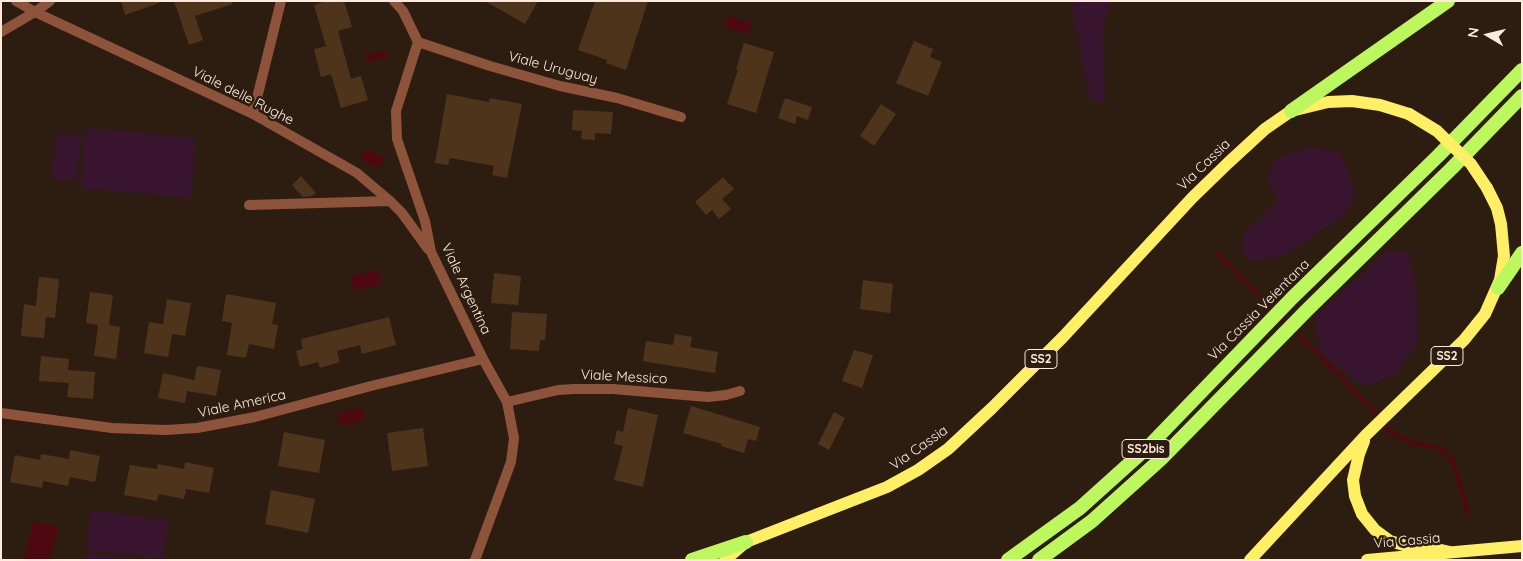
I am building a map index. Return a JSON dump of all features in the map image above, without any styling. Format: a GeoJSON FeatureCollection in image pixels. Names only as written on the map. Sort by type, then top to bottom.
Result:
{"type":"FeatureCollection","features":[{"type":"Feature","properties":{"kind":"highway"},"geometry":{"type":"LineString","coordinates":[[1291,111],[1448,1]]}},
{"type":"Feature","properties":{"kind":"highway","name":"Via Cassia Veientana"},"geometry":{"type":"LineString","coordinates":[[1008,560],[1087,502],[1150,445],[1522,70]]}},
{"type":"Feature","properties":{"kind":"highway","name":"SS2bis"},"geometry":{"type":"LineString","coordinates":[[1039,560],[1092,521],[1161,459],[1307,310],[1452,168],[1522,96]]}},
{"type":"Feature","properties":{"kind":"highway"},"geometry":{"type":"LineString","coordinates":[[1498,288],[1522,253]]}},
{"type":"Feature","properties":{"kind":"highway","name":"SS2"},"geometry":{"type":"LineString","coordinates":[[692,560],[746,542]]}},
{"type":"Feature","properties":{"kind":"main road","name":"Via Cassia"},"geometry":{"type":"LineString","coordinates":[[725,560],[746,542],[888,487],[918,470],[948,449],[1063,337],[1192,198],[1265,129],[1291,111],[1328,102],[1352,101],[1380,105],[1408,114],[1437,131],[1471,164],[1488,188],[1497,208],[1503,240],[1503,263],[1498,288],[1485,314],[1464,340],[1366,435],[1250,560]]}},
{"type":"Feature","properties":{"kind":"main road","name":"Via Cassia"},"geometry":{"type":"LineString","coordinates":[[1366,435],[1353,480],[1355,496],[1362,514],[1375,530],[1390,541],[1407,546],[1428,547],[1450,552]]}},
{"type":"Feature","properties":{"kind":"main road","name":"Via Cassia"},"geometry":{"type":"LineString","coordinates":[[1367,560],[1522,546]]}},
{"type":"Feature","properties":{"kind":"street","name":"Viale delle Rughe"},"geometry":{"type":"LineString","coordinates":[[16,1],[35,12],[253,114],[357,173],[402,213],[431,252]]}},
{"type":"Feature","properties":{"kind":"street"},"geometry":{"type":"LineString","coordinates":[[1,32],[50,1]]}},
{"type":"Feature","properties":{"kind":"street"},"geometry":{"type":"LineString","coordinates":[[253,114],[281,1]]}},
{"type":"Feature","properties":{"kind":"street"},"geometry":{"type":"LineString","coordinates":[[394,1],[403,11],[418,42]]}},
{"type":"Feature","properties":{"kind":"street","name":"Viale Uruguay"},"geometry":{"type":"LineString","coordinates":[[418,42],[490,66],[560,86],[617,98],[682,117]]}},
{"type":"Feature","properties":{"kind":"street","name":"Viale Argentina"},"geometry":{"type":"LineString","coordinates":[[418,42],[396,111],[397,139],[425,221],[431,252],[483,359],[507,402],[514,438],[511,462],[475,560]]}},
{"type":"Feature","properties":{"kind":"street"},"geometry":{"type":"LineString","coordinates":[[249,205],[390,201]]}},
{"type":"Feature","properties":{"kind":"street","name":"Viale America"},"geometry":{"type":"LineString","coordinates":[[1,413],[120,428],[166,430],[197,428],[255,417],[370,386],[483,359]]}},
{"type":"Feature","properties":{"kind":"street","name":"Viale Messico"},"geometry":{"type":"LineString","coordinates":[[507,402],[558,390],[574,389],[613,389],[708,397],[740,391]]}},
{"type":"Feature","properties":{"kind":"shaded area"},"geometry":{"type":"Polygon","coordinates":[[[1074,1],[1112,1],[1102,28],[1105,97],[1099,102],[1090,100],[1073,14],[1074,1]]]}},
{"type":"Feature","properties":{"kind":"shaded area"},"geometry":{"type":"Polygon","coordinates":[[[728,16],[752,23],[748,34],[724,27],[728,16]]]}},
{"type":"Feature","properties":{"kind":"shaded area"},"geometry":{"type":"Polygon","coordinates":[[[386,50],[388,57],[366,62],[364,55],[386,50]]]}},
{"type":"Feature","properties":{"kind":"shaded area"},"geometry":{"type":"Polygon","coordinates":[[[86,128],[196,138],[191,198],[81,188],[86,128]]]}},
{"type":"Feature","properties":{"kind":"shaded area"},"geometry":{"type":"Polygon","coordinates":[[[57,132],[81,135],[76,181],[51,178],[57,132]]]}},
{"type":"Feature","properties":{"kind":"shaded area"},"geometry":{"type":"Polygon","coordinates":[[[1310,147],[1340,153],[1356,194],[1345,215],[1283,256],[1250,261],[1242,250],[1244,232],[1278,201],[1268,181],[1274,160],[1310,147]]]}},
{"type":"Feature","properties":{"kind":"shaded area"},"geometry":{"type":"Polygon","coordinates":[[[366,149],[385,158],[380,168],[361,160],[366,149]]]}},
{"type":"Feature","properties":{"kind":"shaded area"},"geometry":{"type":"Polygon","coordinates":[[[1409,251],[1417,299],[1417,344],[1395,374],[1372,385],[1357,382],[1320,351],[1314,317],[1386,252],[1409,251]]]}},
{"type":"Feature","properties":{"kind":"shaded area"},"geometry":{"type":"Polygon","coordinates":[[[378,270],[381,285],[354,291],[351,276],[378,270]]]}},
{"type":"Feature","properties":{"kind":"shaded area"},"geometry":{"type":"Polygon","coordinates":[[[362,407],[365,420],[340,426],[337,413],[362,407]]]}},
{"type":"Feature","properties":{"kind":"shaded area"},"geometry":{"type":"Polygon","coordinates":[[[91,510],[168,520],[163,559],[86,550],[91,510]]]}},
{"type":"Feature","properties":{"kind":"shaded area"},"geometry":{"type":"Polygon","coordinates":[[[33,521],[58,527],[50,560],[24,560],[33,521]]]}},
{"type":"Feature","properties":{"kind":"shaded area"},"geometry":{"type":"Polygon","coordinates":[[[86,553],[139,560],[85,560],[86,553]]]}},
{"type":"Feature","properties":{"kind":"building"},"geometry":{"type":"Polygon","coordinates":[[[121,1],[158,1],[159,3],[125,15],[121,1]]]}},
{"type":"Feature","properties":{"kind":"building"},"geometry":{"type":"Polygon","coordinates":[[[174,1],[232,1],[232,4],[195,16],[203,40],[189,45],[174,1]]]}},
{"type":"Feature","properties":{"kind":"building"},"geometry":{"type":"Polygon","coordinates":[[[326,1],[344,1],[352,27],[338,31],[351,79],[361,76],[368,100],[341,108],[331,74],[321,77],[314,49],[326,46],[314,5],[326,1]]]}},
{"type":"Feature","properties":{"kind":"building"},"geometry":{"type":"Polygon","coordinates":[[[485,1],[538,1],[525,24],[485,1]]]}},
{"type":"Feature","properties":{"kind":"building"},"geometry":{"type":"Polygon","coordinates":[[[595,1],[648,1],[626,70],[606,63],[607,60],[578,50],[595,1]]]}},
{"type":"Feature","properties":{"kind":"building"},"geometry":{"type":"Polygon","coordinates":[[[914,41],[933,49],[930,57],[942,62],[928,96],[896,83],[914,41]]]}},
{"type":"Feature","properties":{"kind":"building"},"geometry":{"type":"Polygon","coordinates":[[[744,43],[774,52],[756,113],[727,104],[744,43]]]}},
{"type":"Feature","properties":{"kind":"building"},"geometry":{"type":"Polygon","coordinates":[[[447,94],[489,102],[490,98],[522,104],[507,178],[492,175],[494,166],[450,158],[448,165],[435,163],[447,94]]]}},
{"type":"Feature","properties":{"kind":"building"},"geometry":{"type":"Polygon","coordinates":[[[785,98],[812,107],[808,120],[797,116],[795,124],[778,118],[785,98]]]}},
{"type":"Feature","properties":{"kind":"building"},"geometry":{"type":"Polygon","coordinates":[[[881,104],[896,114],[874,146],[860,136],[881,104]]]}},
{"type":"Feature","properties":{"kind":"building"},"geometry":{"type":"Polygon","coordinates":[[[573,110],[613,112],[611,134],[595,133],[595,140],[581,139],[582,131],[572,130],[573,110]]]}},
{"type":"Feature","properties":{"kind":"building"},"geometry":{"type":"Polygon","coordinates":[[[301,176],[316,193],[312,196],[303,197],[292,185],[301,176]]]}},
{"type":"Feature","properties":{"kind":"building"},"geometry":{"type":"Polygon","coordinates":[[[723,177],[734,189],[722,199],[731,209],[719,219],[712,210],[706,215],[695,202],[723,177]]]}},
{"type":"Feature","properties":{"kind":"building"},"geometry":{"type":"Polygon","coordinates":[[[494,273],[521,276],[518,305],[491,303],[494,273]]]}},
{"type":"Feature","properties":{"kind":"building"},"geometry":{"type":"Polygon","coordinates":[[[39,277],[59,279],[55,318],[46,317],[44,338],[21,336],[24,304],[36,306],[39,277]]]}},
{"type":"Feature","properties":{"kind":"building"},"geometry":{"type":"Polygon","coordinates":[[[863,280],[893,284],[890,313],[860,309],[863,280]]]}},
{"type":"Feature","properties":{"kind":"building"},"geometry":{"type":"Polygon","coordinates":[[[90,292],[113,295],[109,325],[120,327],[116,359],[94,356],[98,325],[86,323],[90,292]]]}},
{"type":"Feature","properties":{"kind":"building"},"geometry":{"type":"Polygon","coordinates":[[[226,294],[276,303],[272,324],[278,325],[274,349],[249,344],[246,358],[227,355],[232,323],[222,321],[226,294]]]}},
{"type":"Feature","properties":{"kind":"building"},"geometry":{"type":"Polygon","coordinates":[[[167,299],[191,303],[185,336],[172,334],[168,357],[144,353],[149,322],[163,324],[167,299]]]}},
{"type":"Feature","properties":{"kind":"building"},"geometry":{"type":"Polygon","coordinates":[[[512,312],[547,314],[545,340],[540,340],[539,351],[510,349],[512,312]]]}},
{"type":"Feature","properties":{"kind":"building"},"geometry":{"type":"Polygon","coordinates":[[[389,317],[396,345],[362,354],[360,345],[337,351],[340,362],[320,368],[318,362],[300,367],[296,351],[303,349],[301,339],[389,317]]]}},
{"type":"Feature","properties":{"kind":"building"},"geometry":{"type":"Polygon","coordinates":[[[675,334],[692,337],[690,347],[718,352],[715,373],[643,361],[646,341],[673,345],[675,334]]]}},
{"type":"Feature","properties":{"kind":"building"},"geometry":{"type":"Polygon","coordinates":[[[854,350],[873,355],[862,388],[842,381],[854,350]]]}},
{"type":"Feature","properties":{"kind":"building"},"geometry":{"type":"Polygon","coordinates":[[[41,356],[69,359],[68,370],[95,372],[93,399],[67,397],[69,383],[39,381],[41,356]]]}},
{"type":"Feature","properties":{"kind":"building"},"geometry":{"type":"Polygon","coordinates":[[[197,366],[221,370],[216,396],[187,391],[185,403],[158,398],[163,373],[194,380],[197,366]]]}},
{"type":"Feature","properties":{"kind":"building"},"geometry":{"type":"Polygon","coordinates":[[[691,406],[760,427],[756,441],[748,439],[744,453],[721,446],[722,444],[683,433],[691,406]]]}},
{"type":"Feature","properties":{"kind":"building"},"geometry":{"type":"Polygon","coordinates":[[[628,408],[658,415],[643,487],[614,480],[623,446],[614,444],[617,430],[623,432],[628,408]]]}},
{"type":"Feature","properties":{"kind":"building"},"geometry":{"type":"Polygon","coordinates":[[[834,412],[845,418],[829,450],[818,444],[834,412]]]}},
{"type":"Feature","properties":{"kind":"building"},"geometry":{"type":"Polygon","coordinates":[[[423,428],[428,466],[392,471],[387,433],[423,428]]]}},
{"type":"Feature","properties":{"kind":"building"},"geometry":{"type":"Polygon","coordinates":[[[284,432],[325,440],[319,473],[278,466],[284,432]]]}},
{"type":"Feature","properties":{"kind":"building"},"geometry":{"type":"Polygon","coordinates":[[[70,450],[100,456],[95,482],[70,477],[68,486],[43,481],[42,488],[10,482],[15,455],[40,460],[41,454],[69,459],[70,450]]]}},
{"type":"Feature","properties":{"kind":"building"},"geometry":{"type":"Polygon","coordinates":[[[185,462],[214,468],[209,493],[186,489],[184,499],[159,494],[157,501],[124,495],[130,465],[157,469],[158,464],[184,469],[185,462]]]}},
{"type":"Feature","properties":{"kind":"building"},"geometry":{"type":"Polygon","coordinates":[[[271,490],[315,499],[308,533],[265,524],[271,490]]]}},
{"type":"Feature","properties":{"kind":"waterway"},"geometry":{"type":"LineString","coordinates":[[1216,252],[1372,409],[1389,430],[1413,443],[1440,448],[1449,455],[1453,461],[1468,513]]}}]}
